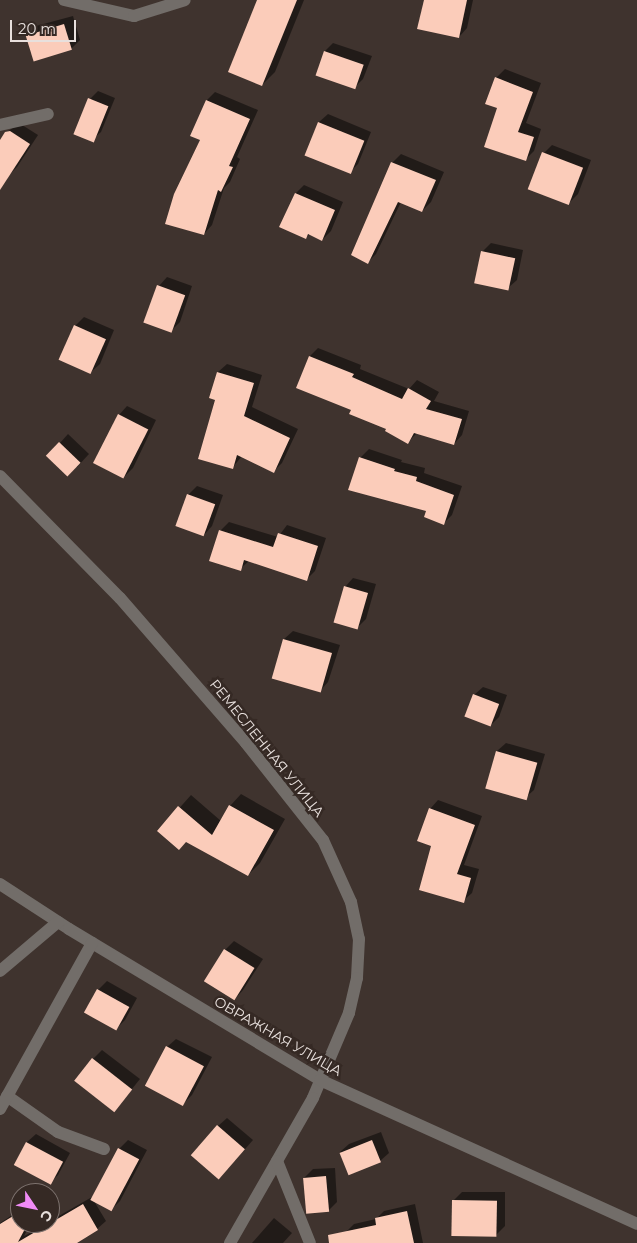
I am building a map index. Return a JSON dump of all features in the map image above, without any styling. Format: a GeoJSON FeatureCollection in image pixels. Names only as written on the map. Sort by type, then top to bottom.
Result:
{"type":"FeatureCollection","features":[{"type":"Feature","properties":{"kind":"street"},"geometry":{"type":"LineString","coordinates":[[64,0],[134,16],[185,0]]}},
{"type":"Feature","properties":{"kind":"street"},"geometry":{"type":"LineString","coordinates":[[0,125],[48,114]]}},
{"type":"Feature","properties":{"kind":"street","name":"РЕМЕСЛЕННАЯ УЛИЦА"},"geometry":{"type":"LineString","coordinates":[[0,476],[120,598],[246,743],[323,840],[351,902],[359,939],[357,978],[349,1013],[313,1098],[230,1243]]}},
{"type":"Feature","properties":{"kind":"street","name":"ОВРАЖНАЯ УЛИЦА"},"geometry":{"type":"LineString","coordinates":[[0,884],[92,943],[320,1080],[637,1224]]}},
{"type":"Feature","properties":{"kind":"street"},"geometry":{"type":"LineString","coordinates":[[0,971],[58,922]]}},
{"type":"Feature","properties":{"kind":"street"},"geometry":{"type":"LineString","coordinates":[[0,1109],[92,943]]}},
{"type":"Feature","properties":{"kind":"street"},"geometry":{"type":"LineString","coordinates":[[7,1096],[58,1132],[104,1149]]}},
{"type":"Feature","properties":{"kind":"street"},"geometry":{"type":"LineString","coordinates":[[277,1161],[310,1243]]}},
{"type":"Feature","properties":{"kind":"building"},"geometry":{"type":"Polygon","coordinates":[[[257,0],[297,0],[262,86],[228,72],[257,0]]]}},
{"type":"Feature","properties":{"kind":"building"},"geometry":{"type":"Polygon","coordinates":[[[424,0],[467,0],[459,38],[417,29],[424,0]]]}},
{"type":"Feature","properties":{"kind":"building"},"geometry":{"type":"Polygon","coordinates":[[[64,24],[72,50],[34,62],[26,36],[64,24]]]}},
{"type":"Feature","properties":{"kind":"building"},"geometry":{"type":"Polygon","coordinates":[[[324,51],[364,65],[355,89],[316,76],[324,51]]]}},
{"type":"Feature","properties":{"kind":"building"},"geometry":{"type":"Polygon","coordinates":[[[495,77],[533,92],[518,132],[534,137],[526,161],[484,147],[497,108],[485,104],[495,77]]]}},
{"type":"Feature","properties":{"kind":"building"},"geometry":{"type":"Polygon","coordinates":[[[88,98],[108,106],[94,142],[73,134],[88,98]]]}},
{"type":"Feature","properties":{"kind":"building"},"geometry":{"type":"Polygon","coordinates":[[[206,100],[250,119],[229,166],[233,167],[221,192],[218,190],[204,235],[165,224],[174,194],[200,140],[190,136],[206,100]]]}},
{"type":"Feature","properties":{"kind":"building"},"geometry":{"type":"Polygon","coordinates":[[[318,122],[364,141],[351,174],[305,155],[318,122]]]}},
{"type":"Feature","properties":{"kind":"building"},"geometry":{"type":"Polygon","coordinates":[[[10,131],[30,144],[0,190],[0,140],[5,132],[10,131]]]}},
{"type":"Feature","properties":{"kind":"building"},"geometry":{"type":"Polygon","coordinates":[[[542,152],[583,168],[569,205],[528,189],[542,152]]]}},
{"type":"Feature","properties":{"kind":"building"},"geometry":{"type":"Polygon","coordinates":[[[391,162],[436,180],[422,212],[398,202],[368,264],[351,255],[391,162]]]}},
{"type":"Feature","properties":{"kind":"building"},"geometry":{"type":"Polygon","coordinates":[[[295,193],[335,210],[322,241],[308,234],[306,239],[279,227],[295,193]]]}},
{"type":"Feature","properties":{"kind":"building"},"geometry":{"type":"Polygon","coordinates":[[[481,251],[515,258],[508,291],[474,283],[481,251]]]}},
{"type":"Feature","properties":{"kind":"building"},"geometry":{"type":"Polygon","coordinates":[[[157,285],[185,295],[172,333],[143,323],[157,285]]]}},
{"type":"Feature","properties":{"kind":"building"},"geometry":{"type":"Polygon","coordinates":[[[74,325],[106,339],[91,374],[59,360],[74,325]]]}},
{"type":"Feature","properties":{"kind":"building"},"geometry":{"type":"Polygon","coordinates":[[[309,356],[354,374],[352,377],[402,399],[408,388],[431,401],[426,409],[462,419],[454,445],[414,433],[408,444],[385,431],[386,429],[349,414],[351,410],[296,388],[309,356]]]}},
{"type":"Feature","properties":{"kind":"building"},"geometry":{"type":"Polygon","coordinates":[[[217,372],[254,383],[244,416],[290,438],[274,473],[237,455],[233,469],[198,459],[215,400],[209,398],[217,372]]]}},
{"type":"Feature","properties":{"kind":"building"},"geometry":{"type":"Polygon","coordinates":[[[118,414],[148,429],[123,478],[93,463],[118,414]]]}},
{"type":"Feature","properties":{"kind":"building"},"geometry":{"type":"Polygon","coordinates":[[[59,442],[81,463],[67,477],[46,456],[59,442]]]}},
{"type":"Feature","properties":{"kind":"building"},"geometry":{"type":"Polygon","coordinates":[[[359,457],[395,469],[394,471],[417,477],[416,481],[454,495],[444,525],[424,517],[426,511],[348,490],[359,457]]]}},
{"type":"Feature","properties":{"kind":"building"},"geometry":{"type":"Polygon","coordinates":[[[187,494],[215,504],[204,536],[175,526],[187,494]]]}},
{"type":"Feature","properties":{"kind":"building"},"geometry":{"type":"Polygon","coordinates":[[[219,530],[273,547],[278,533],[318,546],[307,581],[244,560],[241,571],[209,561],[219,530]]]}},
{"type":"Feature","properties":{"kind":"building"},"geometry":{"type":"Polygon","coordinates":[[[344,586],[368,593],[358,629],[334,623],[344,586]]]}},
{"type":"Feature","properties":{"kind":"building"},"geometry":{"type":"Polygon","coordinates":[[[283,639],[332,653],[321,692],[272,678],[283,639]]]}},
{"type":"Feature","properties":{"kind":"building"},"geometry":{"type":"Polygon","coordinates":[[[473,694],[499,704],[491,726],[464,716],[473,694]]]}},
{"type":"Feature","properties":{"kind":"building"},"geometry":{"type":"Polygon","coordinates":[[[496,751],[537,763],[527,800],[485,788],[496,751]]]}},
{"type":"Feature","properties":{"kind":"building"},"geometry":{"type":"Polygon","coordinates":[[[229,805],[274,830],[248,876],[186,842],[179,850],[157,831],[178,806],[212,835],[229,805]]]}},
{"type":"Feature","properties":{"kind":"building"},"geometry":{"type":"Polygon","coordinates":[[[429,808],[475,825],[457,874],[471,878],[464,903],[419,890],[431,846],[417,841],[429,808]]]}},
{"type":"Feature","properties":{"kind":"building"},"geometry":{"type":"Polygon","coordinates":[[[224,949],[255,968],[234,1000],[204,981],[224,949]]]}},
{"type":"Feature","properties":{"kind":"building"},"geometry":{"type":"Polygon","coordinates":[[[97,989],[129,1007],[116,1031],[84,1013],[97,989]]]}},
{"type":"Feature","properties":{"kind":"building"},"geometry":{"type":"Polygon","coordinates":[[[166,1046],[204,1066],[183,1106],[145,1086],[166,1046]]]}},
{"type":"Feature","properties":{"kind":"building"},"geometry":{"type":"Polygon","coordinates":[[[92,1058],[132,1089],[114,1112],[74,1081],[92,1058]]]}},
{"type":"Feature","properties":{"kind":"building"},"geometry":{"type":"Polygon","coordinates":[[[217,1125],[245,1149],[219,1179],[191,1155],[217,1125]]]}},
{"type":"Feature","properties":{"kind":"building"},"geometry":{"type":"Polygon","coordinates":[[[372,1140],[381,1162],[349,1175],[340,1153],[372,1140]]]}},
{"type":"Feature","properties":{"kind":"building"},"geometry":{"type":"Polygon","coordinates":[[[26,1142],[63,1162],[52,1183],[48,1183],[14,1165],[26,1142]]]}},
{"type":"Feature","properties":{"kind":"building"},"geometry":{"type":"Polygon","coordinates":[[[118,1148],[139,1159],[111,1211],[90,1200],[118,1148]]]}},
{"type":"Feature","properties":{"kind":"building"},"geometry":{"type":"Polygon","coordinates":[[[326,1176],[329,1212],[306,1214],[303,1178],[326,1176]]]}},
{"type":"Feature","properties":{"kind":"building"},"geometry":{"type":"Polygon","coordinates":[[[452,1200],[497,1201],[496,1237],[451,1236],[452,1200]]]}},
{"type":"Feature","properties":{"kind":"building"},"geometry":{"type":"Polygon","coordinates":[[[83,1204],[98,1230],[77,1243],[0,1243],[0,1224],[10,1218],[10,1233],[23,1233],[18,1242],[33,1233],[60,1233],[60,1217],[83,1204]]]}},
{"type":"Feature","properties":{"kind":"building"},"geometry":{"type":"Polygon","coordinates":[[[407,1211],[414,1243],[329,1243],[328,1235],[376,1225],[375,1218],[407,1211]]]}}]}
